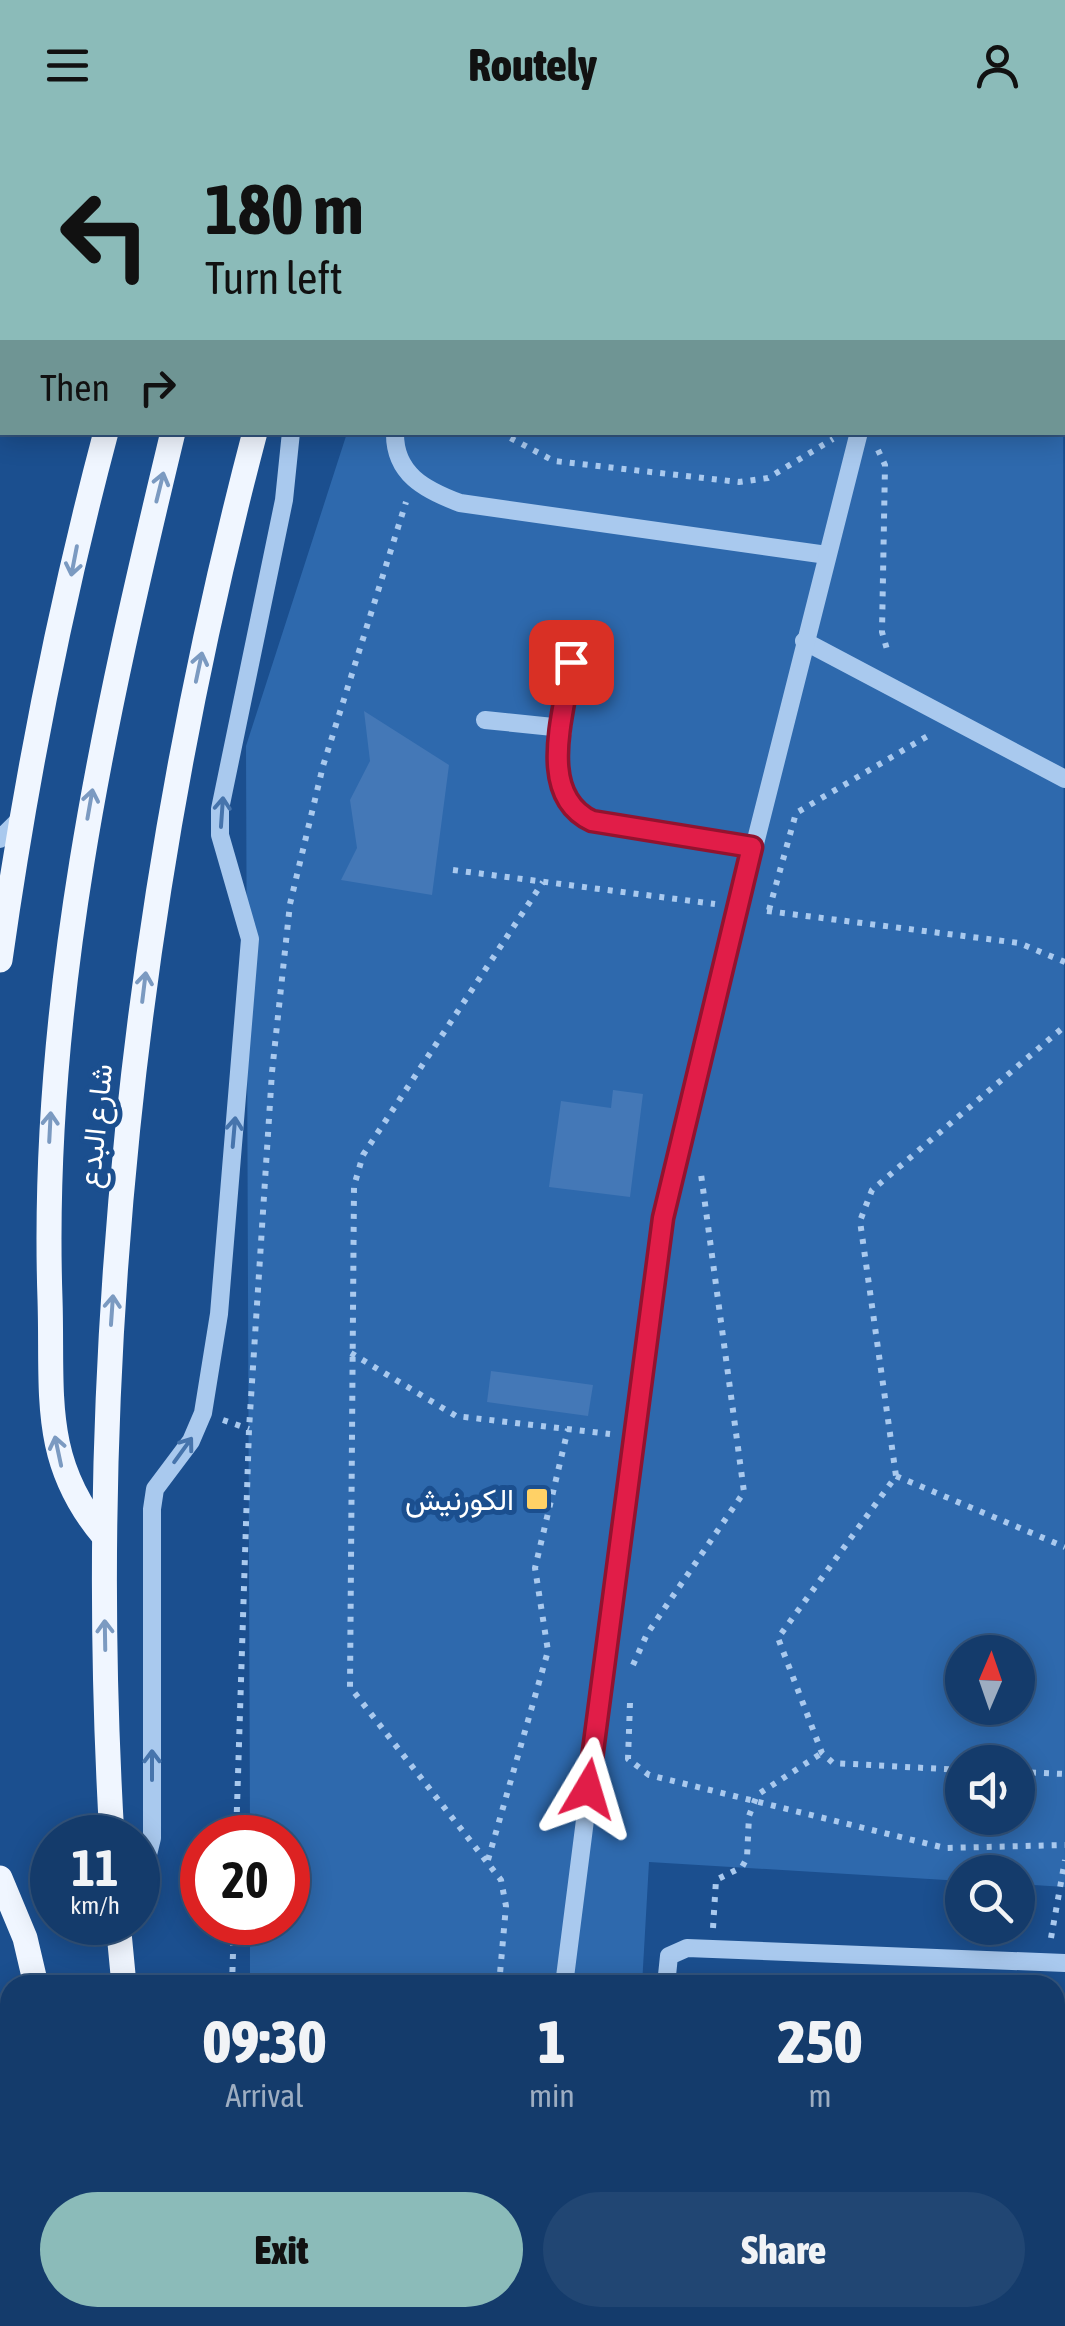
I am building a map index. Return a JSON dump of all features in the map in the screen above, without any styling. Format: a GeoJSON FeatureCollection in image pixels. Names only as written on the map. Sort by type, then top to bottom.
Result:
{"type":"FeatureCollection","features":[{"type":"Feature","properties":{"kind":"main road"},"geometry":{"type":"LineString","coordinates":[[0,960],[23,817],[79,534],[105,435]]}},
{"type":"Feature","properties":{"kind":"main road"},"geometry":{"type":"LineString","coordinates":[[104,1535],[78,1506],[54,1443],[48,1192],[52,1080],[88,814],[172,435]]}},
{"type":"Feature","properties":{"kind":"main road","name":"شارع البدع"},"geometry":{"type":"LineString","coordinates":[[111,1815],[104,1535],[122,1168],[161,853],[207,628],[254,435]]}},
{"type":"Feature","properties":{"kind":"main road"},"geometry":{"type":"LineString","coordinates":[[0,1878],[24,1938],[33,1975]]}},
{"type":"Feature","properties":{"kind":"main road"},"geometry":{"type":"LineString","coordinates":[[122,1945],[123,1975]]}},
{"type":"Feature","properties":{"kind":"lane"},"geometry":{"type":"LineString","coordinates":[[152,1815],[152,1509],[155,1489],[191,1441],[204,1413],[219,1314],[249,951],[220,834],[220,810],[284,500],[291,435]]}},
{"type":"Feature","properties":{"kind":"lane"},"geometry":{"type":"LineString","coordinates":[[396,435],[400,461],[412,480],[460,502],[827,554]]}},
{"type":"Feature","properties":{"kind":"lane"},"geometry":{"type":"LineString","coordinates":[[565,1975],[633,1436],[670,1180],[858,435]]}},
{"type":"Feature","properties":{"kind":"lane"},"geometry":{"type":"LineString","coordinates":[[575,629],[560,788],[581,816],[752,847]]}},
{"type":"Feature","properties":{"kind":"lane"},"geometry":{"type":"LineString","coordinates":[[804,641],[1065,778]]}},
{"type":"Feature","properties":{"kind":"lane"},"geometry":{"type":"LineString","coordinates":[[485,720],[563,728]]}},
{"type":"Feature","properties":{"kind":"lane"},"geometry":{"type":"LineString","coordinates":[[0,839],[23,817]]}},
{"type":"Feature","properties":{"kind":"lane"},"geometry":{"type":"LineString","coordinates":[[668,1975],[672,1953],[687,1948],[1056,1963]]}},
{"type":"Feature","properties":{"kind":"path"},"geometry":{"type":"LineString","coordinates":[[237,1815],[249,1429],[272,1072],[290,904],[323,766],[412,480]]}},
{"type":"Feature","properties":{"kind":"path"},"geometry":{"type":"LineString","coordinates":[[764,930],[796,813],[954,720]]}},
{"type":"Feature","properties":{"kind":"path"},"geometry":{"type":"LineString","coordinates":[[500,1975],[505,1891],[488,1862],[350,1686],[350,1352],[356,1169],[542,882]]}},
{"type":"Feature","properties":{"kind":"path"},"geometry":{"type":"LineString","coordinates":[[945,1769],[833,1763],[822,1754],[778,1638],[896,1476],[860,1221],[863,1205],[872,1190],[1065,1026]]}},
{"type":"Feature","properties":{"kind":"path"},"geometry":{"type":"LineString","coordinates":[[633,1667],[647,1634],[744,1492],[702,1195],[705,1154]]}},
{"type":"Feature","properties":{"kind":"path"},"geometry":{"type":"LineString","coordinates":[[350,1352],[456,1416],[633,1436]]}},
{"type":"Feature","properties":{"kind":"path"},"geometry":{"type":"LineString","coordinates":[[488,1862],[548,1651],[534,1568],[568,1429]]}},
{"type":"Feature","properties":{"kind":"path"},"geometry":{"type":"LineString","coordinates":[[896,1476],[1065,1546]]}},
{"type":"Feature","properties":{"kind":"path"},"geometry":{"type":"LineString","coordinates":[[631,1686],[626,1744],[634,1767],[752,1804],[945,1848],[1065,1845]]}},
{"type":"Feature","properties":{"kind":"path"},"geometry":{"type":"LineString","coordinates":[[712,1949],[716,1880],[742,1867],[747,1858],[752,1804],[766,1786],[822,1754]]}},
{"type":"Feature","properties":{"kind":"path"},"geometry":{"type":"LineString","coordinates":[[1035,1773],[1065,1774]]}},
{"type":"Feature","properties":{"kind":"path"},"geometry":{"type":"LineString","coordinates":[[1056,1963],[1065,1860]]}},
{"type":"Feature","properties":{"kind":"path"},"geometry":{"type":"LineString","coordinates":[[232,1975],[233,1945]]}},
{"type":"Feature","properties":{"kind":"shaded area"},"geometry":{"type":"Polygon","coordinates":[[[346,435],[1063,435],[1065,1887],[1035,1885],[1035,1855],[945,1855],[945,1880],[649,1862],[643,1975],[250,1975],[250,1945],[310,1945],[310,1815],[250,1815],[246,746],[346,435]]]}},
{"type":"Feature","properties":{"kind":"building"},"geometry":{"type":"Polygon","coordinates":[[[364,711],[449,765],[432,895],[341,880],[357,848],[350,800],[370,761],[364,711]]]}},
{"type":"Feature","properties":{"kind":"building"},"geometry":{"type":"Polygon","coordinates":[[[613,1090],[643,1094],[630,1197],[549,1187],[561,1101],[611,1108],[613,1090]]]}},
{"type":"Feature","properties":{"kind":"building"},"geometry":{"type":"Polygon","coordinates":[[[491,1371],[593,1385],[588,1416],[487,1402],[491,1371]]]}},
{"type":"Feature","properties":{"kind":"place","name":"الكورنيش"},"geometry":{"type":"Point","coordinates":[537,1499]}},
{"type":"Feature","properties":{"kind":"route"},"geometry":{"type":"LineString","coordinates":[[571,662],[558,776],[564,799],[572,808],[592,821],[752,847],[678,1142],[663,1218],[588,1789]]}}]}
